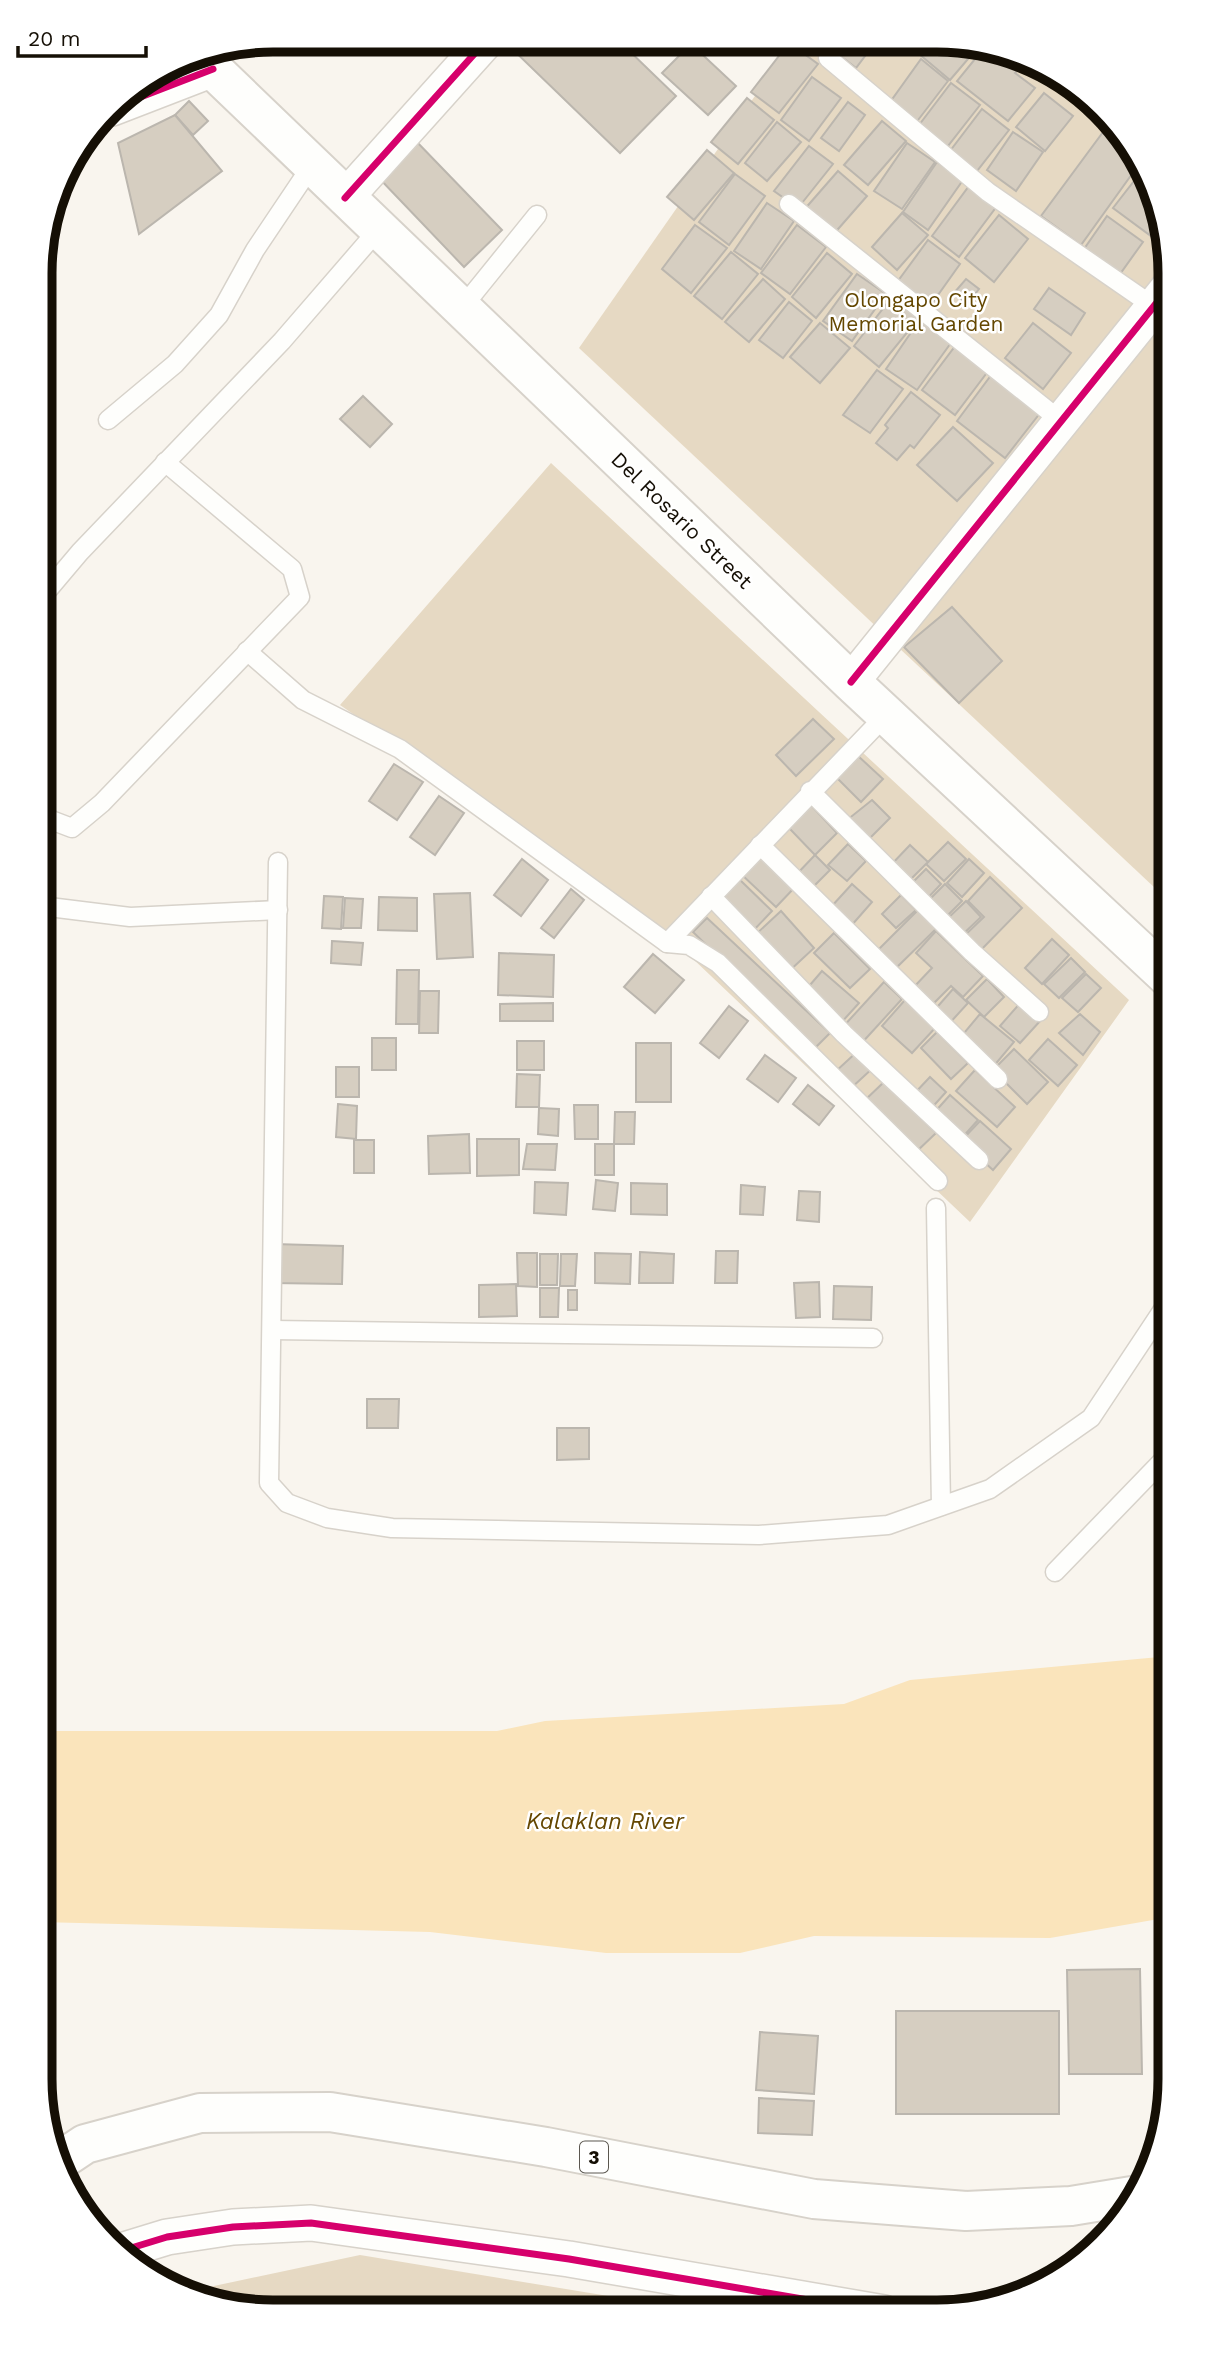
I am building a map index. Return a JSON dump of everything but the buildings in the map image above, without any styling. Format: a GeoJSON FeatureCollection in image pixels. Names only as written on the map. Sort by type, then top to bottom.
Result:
{"type":"FeatureCollection","features":[{"type":"Feature","properties":{"kind":"main road","name":"Del Rosario Street"},"geometry":{"type":"LineString","coordinates":[[206,63],[851,682],[1158,968]]}},
{"type":"Feature","properties":{"kind":"main road","name":"3"},"geometry":{"type":"LineString","coordinates":[[66,2156],[85,2144],[200,2113],[330,2112],[546,2147],[814,2199],[966,2211],[1071,2206],[1125,2196]]}},
{"type":"Feature","properties":{"kind":"street"},"geometry":{"type":"LineString","coordinates":[[345,198],[475,53]]}},
{"type":"Feature","properties":{"kind":"street"},"geometry":{"type":"LineString","coordinates":[[158,85],[196,67]]}},
{"type":"Feature","properties":{"kind":"street"},"geometry":{"type":"LineString","coordinates":[[851,682],[1158,301]]}},
{"type":"Feature","properties":{"kind":"street"},"geometry":{"type":"LineString","coordinates":[[131,2248],[167,2237],[207,2231],[311,2223],[569,2259],[808,2300]]}},
{"type":"Feature","properties":{"kind":"lane"},"geometry":{"type":"LineString","coordinates":[[828,58],[988,192],[1158,294]]}},
{"type":"Feature","properties":{"kind":"lane"},"geometry":{"type":"LineString","coordinates":[[108,420],[175,364],[219,315],[255,250],[312,165]]}},
{"type":"Feature","properties":{"kind":"lane"},"geometry":{"type":"LineString","coordinates":[[789,204],[1061,421]]}},
{"type":"Feature","properties":{"kind":"lane"},"geometry":{"type":"LineString","coordinates":[[461,309],[537,215]]}},
{"type":"Feature","properties":{"kind":"lane"},"geometry":{"type":"LineString","coordinates":[[52,586],[165,462],[282,341],[378,230]]}},
{"type":"Feature","properties":{"kind":"lane"},"geometry":{"type":"LineString","coordinates":[[52,820],[72,828],[102,803],[300,597],[292,569],[165,462]]}},
{"type":"Feature","properties":{"kind":"lane"},"geometry":{"type":"LineString","coordinates":[[247,651],[303,700],[400,749],[667,943],[689,945],[718,963],[938,1181]]}},
{"type":"Feature","properties":{"kind":"lane"},"geometry":{"type":"LineString","coordinates":[[667,943],[810,791],[886,715]]}},
{"type":"Feature","properties":{"kind":"lane"},"geometry":{"type":"LineString","coordinates":[[810,791],[972,952],[1039,1012]]}},
{"type":"Feature","properties":{"kind":"lane"},"geometry":{"type":"LineString","coordinates":[[760,845],[998,1079]]}},
{"type":"Feature","properties":{"kind":"lane"},"geometry":{"type":"LineString","coordinates":[[278,862],[269,1483],[287,1503],[327,1518],[392,1528],[759,1535],[888,1525],[990,1489],[1091,1418],[1158,1317]]}},
{"type":"Feature","properties":{"kind":"lane"},"geometry":{"type":"LineString","coordinates":[[711,896],[844,1034],[979,1160]]}},
{"type":"Feature","properties":{"kind":"lane"},"geometry":{"type":"LineString","coordinates":[[52,907],[130,917],[278,910]]}},
{"type":"Feature","properties":{"kind":"lane"},"geometry":{"type":"LineString","coordinates":[[936,1208],[941,1506]]}},
{"type":"Feature","properties":{"kind":"lane"},"geometry":{"type":"LineString","coordinates":[[272,1329],[873,1338]]}},
{"type":"Feature","properties":{"kind":"lane"},"geometry":{"type":"LineString","coordinates":[[1055,1572],[1158,1465]]}},
{"type":"Feature","properties":{"kind":"green space","name":"Olongapo City Memorial Garden"},"geometry":{"type":"Polygon","coordinates":[[[785,53],[952,53],[980,57],[1035,75],[1083,107],[1104,128],[1136,176],[1151,216],[1157,245],[1158,891],[579,348],[785,53]]]}},
{"type":"Feature","properties":{"kind":"green space"},"geometry":{"type":"Polygon","coordinates":[[[551,463],[1129,1000],[970,1222],[651,919],[340,705],[551,463]]]}},
{"type":"Feature","properties":{"kind":"green space"},"geometry":{"type":"Polygon","coordinates":[[[360,2255],[632,2300],[274,2300],[245,2299],[202,2288],[360,2255]]]}},
{"type":"Feature","properties":{"kind":"water","name":"Kalaklan River"},"geometry":{"type":"Polygon","coordinates":[[[1158,1657],[1158,1919],[1050,1938],[814,1936],[740,1953],[606,1953],[430,1932],[52,1922],[52,1731],[497,1731],[545,1721],[844,1704],[910,1680],[1158,1657]]]}},
{"type":"Feature","properties":{"kind":"cycle path"},"geometry":{"type":"LineString","coordinates":[[345,198],[475,53]]}},
{"type":"Feature","properties":{"kind":"cycle path"},"geometry":{"type":"LineString","coordinates":[[141,97],[213,69]]}},
{"type":"Feature","properties":{"kind":"cycle path"},"geometry":{"type":"LineString","coordinates":[[851,682],[1158,301]]}},
{"type":"Feature","properties":{"kind":"cycle path"},"geometry":{"type":"LineString","coordinates":[[131,2248],[167,2237],[233,2227],[311,2223],[569,2259],[808,2300]]}}]}
